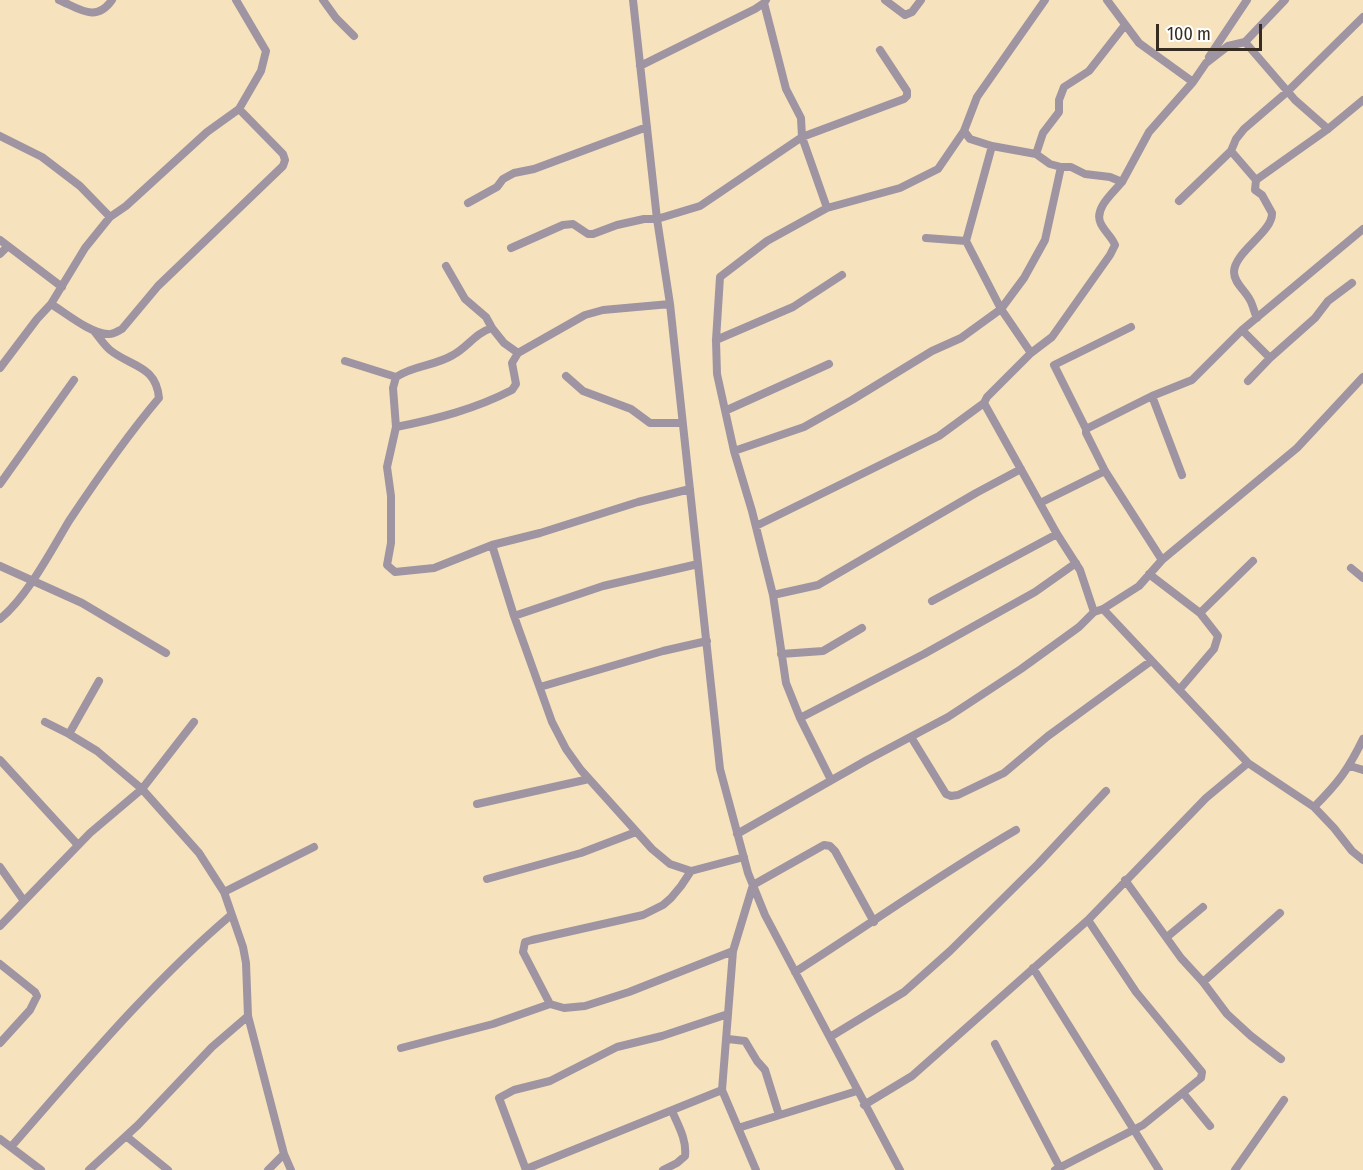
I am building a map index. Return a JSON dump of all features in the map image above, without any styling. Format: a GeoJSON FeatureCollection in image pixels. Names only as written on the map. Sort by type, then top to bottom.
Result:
{"type":"FeatureCollection","features":[{"type":"Feature","properties":{"kind":"street"},"geometry":{"type":"LineString","coordinates":[[59,0],[92,14],[105,10],[112,0]]}},
{"type":"Feature","properties":{"kind":"street"},"geometry":{"type":"LineString","coordinates":[[0,368],[51,304],[86,249],[110,217],[126,206],[207,132],[239,109],[261,71],[266,51],[236,0]]}},
{"type":"Feature","properties":{"kind":"street"},"geometry":{"type":"LineString","coordinates":[[323,0],[336,18],[354,36]]}},
{"type":"Feature","properties":{"kind":"street"},"geometry":{"type":"LineString","coordinates":[[633,0],[657,219],[670,304],[720,769],[744,857],[765,915],[900,1170]]}},
{"type":"Feature","properties":{"kind":"street"},"geometry":{"type":"LineString","coordinates":[[885,0],[905,15],[912,12],[921,0]]}},
{"type":"Feature","properties":{"kind":"street"},"geometry":{"type":"LineString","coordinates":[[831,780],[800,718],[786,683],[773,595],[734,450],[727,410],[717,374],[716,340],[720,277],[767,241],[827,208],[900,188],[938,168],[964,131],[977,97],[1045,0]]}},
{"type":"Feature","properties":{"kind":"street"},"geometry":{"type":"LineString","coordinates":[[1107,0],[1139,43],[1193,82]]}},
{"type":"Feature","properties":{"kind":"street"},"geometry":{"type":"LineString","coordinates":[[756,526],[939,436],[984,403],[987,397],[1031,353],[1052,338],[1115,245],[1113,239],[1101,226],[1098,217],[1100,209],[1122,182],[1149,132],[1193,82],[1247,0]]}},
{"type":"Feature","properties":{"kind":"street"},"geometry":{"type":"LineString","coordinates":[[640,66],[765,2],[786,89],[801,118],[802,137],[827,208]]}},
{"type":"Feature","properties":{"kind":"street"},"geometry":{"type":"LineString","coordinates":[[1206,63],[1228,46],[1245,42],[1281,2]]}},
{"type":"Feature","properties":{"kind":"street"},"geometry":{"type":"LineString","coordinates":[[1179,201],[1231,151],[1236,139],[1244,129],[1287,92],[1363,17]]}},
{"type":"Feature","properties":{"kind":"street"},"geometry":{"type":"LineString","coordinates":[[1036,154],[1043,133],[1059,112],[1059,100],[1064,87],[1089,71],[1125,25]]}},
{"type":"Feature","properties":{"kind":"street"},"geometry":{"type":"LineString","coordinates":[[1245,42],[1287,92],[1328,129]]}},
{"type":"Feature","properties":{"kind":"street"},"geometry":{"type":"LineString","coordinates":[[511,248],[563,225],[573,224],[588,234],[593,234],[616,225],[644,219],[657,219],[700,206],[802,137],[904,99],[907,91],[880,50]]}},
{"type":"Feature","properties":{"kind":"street"},"geometry":{"type":"LineString","coordinates":[[1256,180],[1328,129],[1363,100]]}},
{"type":"Feature","properties":{"kind":"street"},"geometry":{"type":"LineString","coordinates":[[92,330],[108,334],[122,329],[158,286],[283,166],[285,160],[283,154],[239,109]]}},
{"type":"Feature","properties":{"kind":"street"},"geometry":{"type":"LineString","coordinates":[[468,203],[497,187],[503,179],[514,173],[534,169],[647,127]]}},
{"type":"Feature","properties":{"kind":"street"},"geometry":{"type":"LineString","coordinates":[[964,131],[970,139],[992,146],[1036,154],[1050,164],[1071,167],[1085,174],[1110,177],[1122,182]]}},
{"type":"Feature","properties":{"kind":"street"},"geometry":{"type":"LineString","coordinates":[[0,136],[42,157],[80,186],[110,217]]}},
{"type":"Feature","properties":{"kind":"street"},"geometry":{"type":"LineString","coordinates":[[992,146],[966,241],[1001,309],[1031,353]]}},
{"type":"Feature","properties":{"kind":"street"},"geometry":{"type":"LineString","coordinates":[[1231,151],[1256,180],[1255,190],[1262,195],[1272,213],[1272,218],[1240,258],[1233,273],[1236,281],[1250,298],[1257,318]]}},
{"type":"Feature","properties":{"kind":"street"},"geometry":{"type":"LineString","coordinates":[[734,450],[804,427],[932,351],[960,338],[1001,309],[1024,278],[1045,240],[1061,167]]}},
{"type":"Feature","properties":{"kind":"street"},"geometry":{"type":"LineString","coordinates":[[1086,429],[1152,396],[1192,380],[1242,330],[1363,229]]}},
{"type":"Feature","properties":{"kind":"street"},"geometry":{"type":"LineString","coordinates":[[926,238],[966,241]]}},
{"type":"Feature","properties":{"kind":"street"},"geometry":{"type":"LineString","coordinates":[[0,240],[62,287]]}},
{"type":"Feature","properties":{"kind":"street"},"geometry":{"type":"LineString","coordinates":[[0,254],[8,246]]}},
{"type":"Feature","properties":{"kind":"street"},"geometry":{"type":"LineString","coordinates":[[446,266],[465,299],[486,317],[504,343],[518,353]]}},
{"type":"Feature","properties":{"kind":"street"},"geometry":{"type":"LineString","coordinates":[[716,340],[793,307],[842,275]]}},
{"type":"Feature","properties":{"kind":"street"},"geometry":{"type":"LineString","coordinates":[[1248,381],[1315,318],[1328,302],[1352,283]]}},
{"type":"Feature","properties":{"kind":"street"},"geometry":{"type":"LineString","coordinates":[[0,619],[32,580],[128,435],[159,398],[158,385],[145,370],[109,350],[92,330],[51,304]]}},
{"type":"Feature","properties":{"kind":"street"},"geometry":{"type":"LineString","coordinates":[[396,427],[450,416],[512,390],[516,384],[512,363],[518,353],[585,315],[603,310],[670,304]]}},
{"type":"Feature","properties":{"kind":"street"},"geometry":{"type":"LineString","coordinates":[[1131,327],[1054,365],[1104,471],[1162,560]]}},
{"type":"Feature","properties":{"kind":"street"},"geometry":{"type":"LineString","coordinates":[[492,328],[480,331],[454,355],[406,370],[396,377],[393,388],[396,427],[387,467],[391,496],[391,543],[387,565],[391,570],[395,572],[434,568],[492,545],[690,489]]}},
{"type":"Feature","properties":{"kind":"street"},"geometry":{"type":"LineString","coordinates":[[1242,330],[1270,358]]}},
{"type":"Feature","properties":{"kind":"street"},"geometry":{"type":"LineString","coordinates":[[345,361],[396,377]]}},
{"type":"Feature","properties":{"kind":"street"},"geometry":{"type":"LineString","coordinates":[[727,410],[829,364]]}},
{"type":"Feature","properties":{"kind":"street"},"geometry":{"type":"LineString","coordinates":[[566,376],[583,391],[631,409],[650,423],[682,423]]}},
{"type":"Feature","properties":{"kind":"street"},"geometry":{"type":"LineString","coordinates":[[737,834],[948,717],[1021,669],[1079,627],[1094,612],[1104,609],[1139,586],[1162,560],[1297,448],[1363,377]]}},
{"type":"Feature","properties":{"kind":"street"},"geometry":{"type":"LineString","coordinates":[[0,484],[74,380]]}},
{"type":"Feature","properties":{"kind":"street"},"geometry":{"type":"LineString","coordinates":[[1152,396],[1182,475]]}},
{"type":"Feature","properties":{"kind":"street"},"geometry":{"type":"LineString","coordinates":[[984,403],[1057,534],[1080,570],[1094,612]]}},
{"type":"Feature","properties":{"kind":"street"},"geometry":{"type":"LineString","coordinates":[[773,595],[819,585],[1021,469]]}},
{"type":"Feature","properties":{"kind":"street"},"geometry":{"type":"LineString","coordinates":[[1040,503],[1104,471]]}},
{"type":"Feature","properties":{"kind":"street"},"geometry":{"type":"LineString","coordinates":[[932,601],[1057,534]]}},
{"type":"Feature","properties":{"kind":"street"},"geometry":{"type":"LineString","coordinates":[[492,545],[514,616],[552,722],[566,749],[589,778],[636,832],[663,860],[670,864],[691,871],[744,857]]}},
{"type":"Feature","properties":{"kind":"street"},"geometry":{"type":"LineString","coordinates":[[1200,613],[1253,561]]}},
{"type":"Feature","properties":{"kind":"street"},"geometry":{"type":"LineString","coordinates":[[800,718],[924,654],[1025,597],[1076,563]]}},
{"type":"Feature","properties":{"kind":"street"},"geometry":{"type":"LineString","coordinates":[[514,616],[603,586],[698,564]]}},
{"type":"Feature","properties":{"kind":"street"},"geometry":{"type":"LineString","coordinates":[[0,566],[82,603],[166,653]]}},
{"type":"Feature","properties":{"kind":"street"},"geometry":{"type":"LineString","coordinates":[[1351,568],[1363,578]]}},
{"type":"Feature","properties":{"kind":"street"},"geometry":{"type":"LineString","coordinates":[[1149,574],[1200,613],[1218,636],[1214,649],[1179,690]]}},
{"type":"Feature","properties":{"kind":"street"},"geometry":{"type":"LineString","coordinates":[[1104,609],[1248,763],[1314,807],[1335,828],[1352,851],[1363,860]]}},
{"type":"Feature","properties":{"kind":"street"},"geometry":{"type":"LineString","coordinates":[[781,654],[823,651],[862,628]]}},
{"type":"Feature","properties":{"kind":"street"},"geometry":{"type":"LineString","coordinates":[[540,687],[652,654],[707,641]]}},
{"type":"Feature","properties":{"kind":"street"},"geometry":{"type":"LineString","coordinates":[[911,737],[946,794],[958,795],[1004,772],[1048,736],[1151,661]]}},
{"type":"Feature","properties":{"kind":"street"},"geometry":{"type":"LineString","coordinates":[[69,734],[99,681]]}},
{"type":"Feature","properties":{"kind":"street"},"geometry":{"type":"LineString","coordinates":[[45,722],[97,751],[142,789],[199,853],[224,892],[243,947],[246,963],[248,1016],[284,1154],[291,1170]]}},
{"type":"Feature","properties":{"kind":"street"},"geometry":{"type":"LineString","coordinates":[[0,926],[78,845],[142,789],[194,722]]}},
{"type":"Feature","properties":{"kind":"street"},"geometry":{"type":"LineString","coordinates":[[1314,807],[1335,786],[1350,766],[1363,739]]}},
{"type":"Feature","properties":{"kind":"street"},"geometry":{"type":"LineString","coordinates":[[0,760],[78,845]]}},
{"type":"Feature","properties":{"kind":"street"},"geometry":{"type":"LineString","coordinates":[[864,1105],[912,1076],[1088,920],[1206,798],[1248,763]]}},
{"type":"Feature","properties":{"kind":"street"},"geometry":{"type":"LineString","coordinates":[[1350,766],[1363,770]]}},
{"type":"Feature","properties":{"kind":"street"},"geometry":{"type":"LineString","coordinates":[[477,804],[589,778]]}},
{"type":"Feature","properties":{"kind":"street"},"geometry":{"type":"LineString","coordinates":[[830,1037],[904,992],[1038,864],[1106,791]]}},
{"type":"Feature","properties":{"kind":"street"},"geometry":{"type":"LineString","coordinates":[[795,972],[969,858],[1016,830]]}},
{"type":"Feature","properties":{"kind":"street"},"geometry":{"type":"LineString","coordinates":[[487,879],[581,853],[636,832]]}},
{"type":"Feature","properties":{"kind":"street"},"geometry":{"type":"LineString","coordinates":[[756,1170],[723,1090],[733,951],[753,885],[824,845],[830,846],[835,851],[874,922]]}},
{"type":"Feature","properties":{"kind":"street"},"geometry":{"type":"LineString","coordinates":[[224,892],[314,847]]}},
{"type":"Feature","properties":{"kind":"street"},"geometry":{"type":"LineString","coordinates":[[0,867],[24,901]]}},
{"type":"Feature","properties":{"kind":"street"},"geometry":{"type":"LineString","coordinates":[[550,1004],[523,952],[525,942],[643,915],[663,905],[681,886],[691,871]]}},
{"type":"Feature","properties":{"kind":"street"},"geometry":{"type":"LineString","coordinates":[[1125,880],[1181,958],[1227,1014],[1281,1059]]}},
{"type":"Feature","properties":{"kind":"street"},"geometry":{"type":"LineString","coordinates":[[1167,937],[1203,907]]}},
{"type":"Feature","properties":{"kind":"street"},"geometry":{"type":"LineString","coordinates":[[1203,982],[1280,913]]}},
{"type":"Feature","properties":{"kind":"street"},"geometry":{"type":"LineString","coordinates":[[11,1147],[163,978],[192,948],[231,915]]}},
{"type":"Feature","properties":{"kind":"street"},"geometry":{"type":"LineString","coordinates":[[995,1044],[1057,1168],[1154,1118],[1202,1078],[1202,1072],[1136,992],[1088,920]]}},
{"type":"Feature","properties":{"kind":"street"},"geometry":{"type":"LineString","coordinates":[[401,1048],[493,1024],[550,1004],[564,1008],[585,1006],[629,992],[733,951]]}},
{"type":"Feature","properties":{"kind":"street"},"geometry":{"type":"LineString","coordinates":[[0,964],[37,996],[30,1010],[0,1043]]}},
{"type":"Feature","properties":{"kind":"street"},"geometry":{"type":"LineString","coordinates":[[1033,968],[1159,1170]]}},
{"type":"Feature","properties":{"kind":"street"},"geometry":{"type":"LineString","coordinates":[[723,1090],[526,1170],[499,1098],[514,1090],[549,1081],[617,1047],[662,1036],[728,1014]]}},
{"type":"Feature","properties":{"kind":"street"},"geometry":{"type":"LineString","coordinates":[[89,1170],[126,1136],[212,1047],[248,1016]]}},
{"type":"Feature","properties":{"kind":"street"},"geometry":{"type":"LineString","coordinates":[[728,1039],[745,1041],[765,1070],[779,1115]]}},
{"type":"Feature","properties":{"kind":"street"},"geometry":{"type":"LineString","coordinates":[[738,1128],[857,1091]]}},
{"type":"Feature","properties":{"kind":"street"},"geometry":{"type":"LineString","coordinates":[[1183,1093],[1210,1126]]}},
{"type":"Feature","properties":{"kind":"street"},"geometry":{"type":"LineString","coordinates":[[1235,1170],[1284,1100]]}},
{"type":"Feature","properties":{"kind":"street"},"geometry":{"type":"LineString","coordinates":[[663,1170],[685,1156],[686,1147],[672,1111]]}},
{"type":"Feature","properties":{"kind":"street"},"geometry":{"type":"LineString","coordinates":[[126,1136],[168,1170]]}},
{"type":"Feature","properties":{"kind":"street"},"geometry":{"type":"LineString","coordinates":[[0,1139],[40,1170]]}},
{"type":"Feature","properties":{"kind":"street"},"geometry":{"type":"LineString","coordinates":[[268,1170],[284,1154]]}}]}
